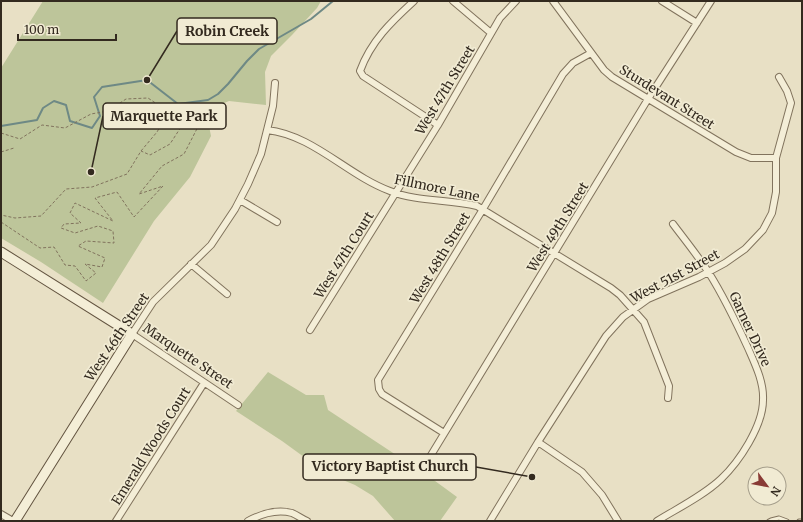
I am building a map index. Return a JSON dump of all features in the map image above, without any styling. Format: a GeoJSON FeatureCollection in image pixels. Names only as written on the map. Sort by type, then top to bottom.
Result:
{"type":"FeatureCollection","features":[{"type":"Feature","properties":{"kind":"street"},"geometry":{"type":"LineString","coordinates":[[414,1],[380,34],[363,62],[360,71],[363,76],[438,125]]}},
{"type":"Feature","properties":{"kind":"street"},"geometry":{"type":"LineString","coordinates":[[453,1],[491,33]]}},
{"type":"Feature","properties":{"kind":"street","name":"West 47th Street"},"geometry":{"type":"LineString","coordinates":[[396,193],[438,125],[500,18],[516,1]]}},
{"type":"Feature","properties":{"kind":"street","name":"Sturdevant Street"},"geometry":{"type":"LineString","coordinates":[[553,1],[604,70],[612,77],[736,152],[751,158],[776,158]]}},
{"type":"Feature","properties":{"kind":"street"},"geometry":{"type":"LineString","coordinates":[[662,1],[696,23]]}},
{"type":"Feature","properties":{"kind":"street","name":"West 49th Street"},"geometry":{"type":"LineString","coordinates":[[425,465],[648,99],[711,1]]}},
{"type":"Feature","properties":{"kind":"street","name":"West 48th Street"},"geometry":{"type":"LineString","coordinates":[[444,433],[382,394],[379,389],[378,380],[483,209],[563,74],[573,62],[591,53]]}},
{"type":"Feature","properties":{"kind":"street","name":"West 51st Street"},"geometry":{"type":"LineString","coordinates":[[490,521],[538,442],[606,336],[623,317],[648,299],[725,263],[745,249],[763,230],[772,213],[776,192],[776,158],[791,103],[779,77]]}},
{"type":"Feature","properties":{"kind":"street","name":"West 46th Street"},"geometry":{"type":"LineString","coordinates":[[14,521],[153,302],[211,245],[240,200],[261,154],[272,106],[275,83]]}},
{"type":"Feature","properties":{"kind":"street","name":"Fillmore Lane"},"geometry":{"type":"LineString","coordinates":[[267,130],[278,131],[297,138],[333,158],[360,177],[396,193],[412,197],[477,206],[612,288],[644,322],[669,386],[668,398]]}},
{"type":"Feature","properties":{"kind":"street","name":"West 47th Court"},"geometry":{"type":"LineString","coordinates":[[310,330],[396,193]]}},
{"type":"Feature","properties":{"kind":"street"},"geometry":{"type":"LineString","coordinates":[[240,200],[277,222]]}},
{"type":"Feature","properties":{"kind":"street","name":"Garner Drive"},"geometry":{"type":"LineString","coordinates":[[658,521],[720,480],[742,452],[758,422],[763,400],[757,370],[725,299],[708,272],[673,224]]}},
{"type":"Feature","properties":{"kind":"street","name":"Marquette Street"},"geometry":{"type":"LineString","coordinates":[[1,252],[132,334],[238,405]]}},
{"type":"Feature","properties":{"kind":"street"},"geometry":{"type":"LineString","coordinates":[[191,264],[227,294]]}},
{"type":"Feature","properties":{"kind":"street","name":"Emerald Woods Court"},"geometry":{"type":"LineString","coordinates":[[116,521],[204,383]]}},
{"type":"Feature","properties":{"kind":"street"},"geometry":{"type":"LineString","coordinates":[[538,442],[582,472],[602,495],[618,521]]}},
{"type":"Feature","properties":{"kind":"street"},"geometry":{"type":"LineString","coordinates":[[248,521],[259,515],[274,512],[292,513],[306,521]]}},
{"type":"Feature","properties":{"kind":"street"},"geometry":{"type":"LineString","coordinates":[[1,514],[14,521]]}},
{"type":"Feature","properties":{"kind":"lane"},"geometry":{"type":"LineString","coordinates":[[769,521],[779,518],[787,521]]}},
{"type":"Feature","properties":{"kind":"path"},"geometry":{"type":"LineString","coordinates":[[1,133],[20,139],[42,125],[65,128],[91,114],[108,112],[126,99],[148,98],[169,112],[157,132],[141,151],[127,174],[92,187],[66,189],[41,216],[15,218],[1,215]]}},
{"type":"Feature","properties":{"kind":"path"},"geometry":{"type":"LineString","coordinates":[[1,222],[40,248],[54,247],[65,265],[75,266],[86,281],[96,273],[84,264],[102,267],[105,258],[78,246],[86,241],[114,243],[114,231],[98,226],[74,233],[61,228],[64,224],[81,223],[70,213],[75,203],[113,221],[95,198],[117,192],[134,216],[163,186],[139,194],[162,166],[184,154],[203,116],[192,110],[170,144],[150,155],[141,151]]}},
{"type":"Feature","properties":{"kind":"path"},"geometry":{"type":"LineString","coordinates":[[1,152],[14,148]]}},
{"type":"Feature","properties":{"kind":"green space"},"geometry":{"type":"Polygon","coordinates":[[[43,1],[321,1],[317,8],[271,56],[265,72],[266,105],[229,101],[222,104],[209,126],[211,136],[190,177],[154,221],[103,303],[41,262],[1,238],[1,68],[43,1]]]}},
{"type":"Feature","properties":{"kind":"green space"},"geometry":{"type":"Polygon","coordinates":[[[268,372],[306,395],[324,395],[328,410],[431,478],[457,497],[440,521],[395,521],[373,496],[355,485],[326,473],[282,441],[236,411],[268,372]]]}},
{"type":"Feature","properties":{"kind":"waterway"},"geometry":{"type":"LineString","coordinates":[[1,126],[37,120],[43,108],[54,101],[66,105],[70,121],[92,128],[100,116],[94,97],[102,87],[147,80],[178,104],[208,100],[218,94],[259,49],[311,19],[333,1]]}},
{"type":"Feature","properties":{"kind":"place","name":"Robin Creek"},"geometry":{"type":"Point","coordinates":[147,80]}},
{"type":"Feature","properties":{"kind":"place","name":"Marquette Park"},"geometry":{"type":"Point","coordinates":[91,172]}},
{"type":"Feature","properties":{"kind":"place","name":"Victory Baptist Church"},"geometry":{"type":"Point","coordinates":[532,477]}}]}
